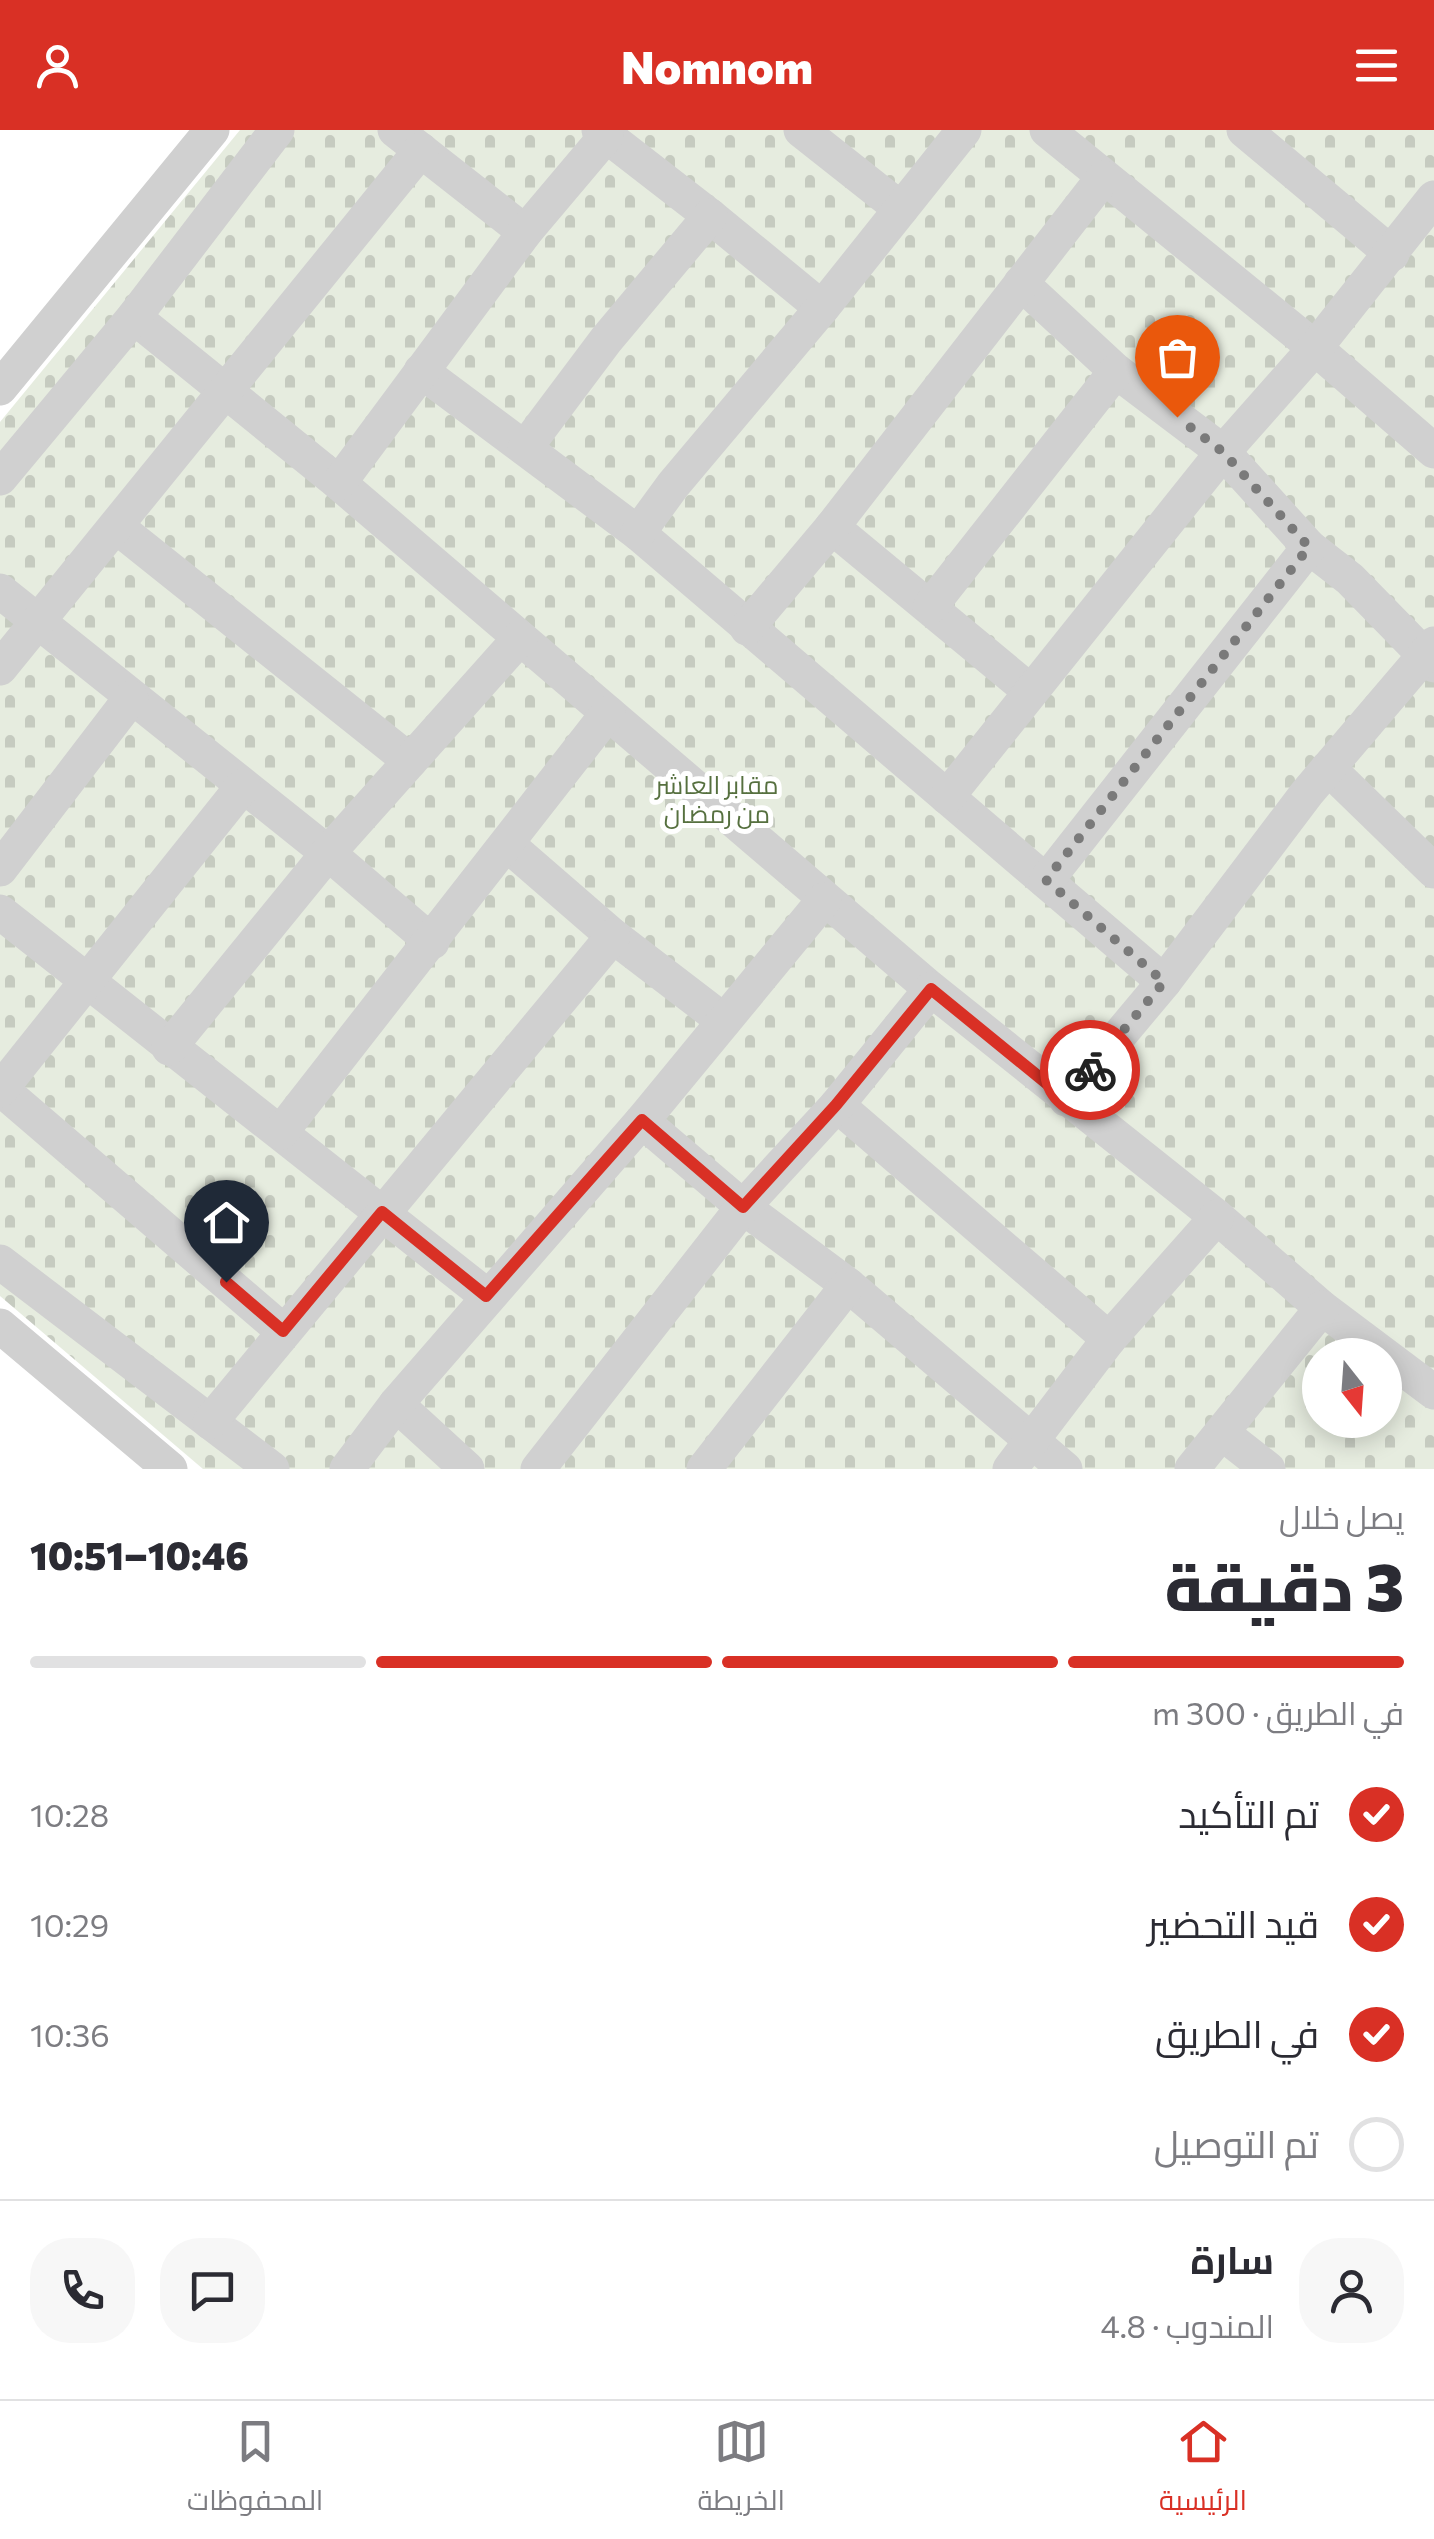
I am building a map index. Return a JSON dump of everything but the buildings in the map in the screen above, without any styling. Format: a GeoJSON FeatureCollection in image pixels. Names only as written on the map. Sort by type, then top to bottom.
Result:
{"type":"FeatureCollection","features":[{"type":"Feature","properties":{"kind":"lane"},"geometry":{"type":"LineString","coordinates":[[0,388],[212,130]]}},
{"type":"Feature","properties":{"kind":"lane"},"geometry":{"type":"LineString","coordinates":[[0,478],[134,317],[277,130]]}},
{"type":"Feature","properties":{"kind":"lane"},"geometry":{"type":"LineString","coordinates":[[801,130],[901,209]]}},
{"type":"Feature","properties":{"kind":"lane"},"geometry":{"type":"LineString","coordinates":[[638,534],[673,485],[822,308],[964,130]]}},
{"type":"Feature","properties":{"kind":"lane"},"geometry":{"type":"LineString","coordinates":[[1047,130],[1315,348],[1434,451]]}},
{"type":"Feature","properties":{"kind":"lane"},"geometry":{"type":"LineString","coordinates":[[1244,130],[1392,254]]}},
{"type":"Feature","properties":{"kind":"lane"},"geometry":{"type":"LineString","coordinates":[[339,483],[602,133],[822,308]]}},
{"type":"Feature","properties":{"kind":"lane"},"geometry":{"type":"LineString","coordinates":[[0,668],[118,527],[224,390],[408,140],[525,232]]}},
{"type":"Feature","properties":{"kind":"lane"},"geometry":{"type":"LineString","coordinates":[[747,628],[832,527],[1104,178]]}},
{"type":"Feature","properties":{"kind":"lane"},"geometry":{"type":"LineString","coordinates":[[947,798],[1223,452],[1315,348],[1434,198]]}},
{"type":"Feature","properties":{"kind":"lane"},"geometry":{"type":"LineString","coordinates":[[525,448],[606,340],[710,216]]}},
{"type":"Feature","properties":{"kind":"lane"},"geometry":{"type":"LineString","coordinates":[[1022,283],[1116,371],[1223,452],[1309,547],[1350,579],[1431,655],[1328,768],[1164,982],[1066,1099]]}},
{"type":"Feature","properties":{"kind":"lane"},"geometry":{"type":"LineString","coordinates":[[134,317],[339,483],[931,989],[1217,1217],[1322,1308],[1434,1392]]}},
{"type":"Feature","properties":{"kind":"lane"},"geometry":{"type":"LineString","coordinates":[[930,607],[1116,371]]}},
{"type":"Feature","properties":{"kind":"lane"},"geometry":{"type":"LineString","coordinates":[[421,372],[638,534],[1164,982]]}},
{"type":"Feature","properties":{"kind":"lane"},"geometry":{"type":"LineString","coordinates":[[118,527],[410,761]]}},
{"type":"Feature","properties":{"kind":"lane"},"geometry":{"type":"LineString","coordinates":[[832,527],[1030,691]]}},
{"type":"Feature","properties":{"kind":"lane"},"geometry":{"type":"LineString","coordinates":[[1046,880],[1309,547]]}},
{"type":"Feature","properties":{"kind":"lane"},"geometry":{"type":"LineString","coordinates":[[0,591],[328,853],[432,942]]}},
{"type":"Feature","properties":{"kind":"lane"},"geometry":{"type":"LineString","coordinates":[[169,1048],[328,853],[520,638]]}},
{"type":"Feature","properties":{"kind":"lane"},"geometry":{"type":"LineString","coordinates":[[0,868],[131,698]]}},
{"type":"Feature","properties":{"kind":"lane"},"geometry":{"type":"LineString","coordinates":[[281,1132],[608,713]]}},
{"type":"Feature","properties":{"kind":"lane"},"geometry":{"type":"LineString","coordinates":[[1328,768],[1434,871]]}},
{"type":"Feature","properties":{"kind":"lane"},"geometry":{"type":"LineString","coordinates":[[242,786],[0,1090],[283,1331]]}},
{"type":"Feature","properties":{"kind":"lane"},"geometry":{"type":"LineString","coordinates":[[508,845],[613,936],[724,1021]]}},
{"type":"Feature","properties":{"kind":"lane"},"geometry":{"type":"LineString","coordinates":[[347,1469],[486,1296],[642,1120],[824,900]]}},
{"type":"Feature","properties":{"kind":"lane"},"geometry":{"type":"LineString","coordinates":[[0,912],[486,1296]]}},
{"type":"Feature","properties":{"kind":"lane"},"geometry":{"type":"LineString","coordinates":[[210,1422],[613,936]]}},
{"type":"Feature","properties":{"kind":"lane"},"geometry":{"type":"LineString","coordinates":[[538,1469],[743,1207],[836,1105],[931,989]]}},
{"type":"Feature","properties":{"kind":"lane"},"geometry":{"type":"LineString","coordinates":[[836,1105],[1110,1339]]}},
{"type":"Feature","properties":{"kind":"lane"},"geometry":{"type":"LineString","coordinates":[[642,1120],[743,1207],[848,1285],[1021,1455],[1065,1469]]}},
{"type":"Feature","properties":{"kind":"lane"},"geometry":{"type":"LineString","coordinates":[[1021,1455],[1110,1339],[1217,1217]]}},
{"type":"Feature","properties":{"kind":"lane"},"geometry":{"type":"LineString","coordinates":[[0,1262],[272,1469]]}},
{"type":"Feature","properties":{"kind":"lane"},"geometry":{"type":"LineString","coordinates":[[704,1469],[848,1285]]}},
{"type":"Feature","properties":{"kind":"lane"},"geometry":{"type":"LineString","coordinates":[[1192,1469],[1322,1308]]}},
{"type":"Feature","properties":{"kind":"lane"},"geometry":{"type":"LineString","coordinates":[[0,1326],[170,1469]]}},
{"type":"Feature","properties":{"kind":"lane"},"geometry":{"type":"LineString","coordinates":[[396,1404],[467,1469]]}},
{"type":"Feature","properties":{"kind":"lane"},"geometry":{"type":"LineString","coordinates":[[1222,1433],[1268,1469]]}},
{"type":"Feature","properties":{"kind":"green space","name":"مقابر العاشر من رمضان"},"geometry":{"type":"Polygon","coordinates":[[[240,130],[1434,130],[1434,1469],[203,1469],[0,1296],[0,422],[240,130]]]}},
{"type":"Feature","properties":{"kind":"way so far"},"geometry":{"type":"LineString","coordinates":[[1090,1070],[1164,982],[1046,880],[1309,547],[1223,452],[1177,417]]}},
{"type":"Feature","properties":{"kind":"route"},"geometry":{"type":"LineString","coordinates":[[226,1282],[283,1331],[382,1212],[486,1296],[642,1120],[743,1207],[836,1105],[931,989],[1066,1099],[1090,1070]]}}]}
